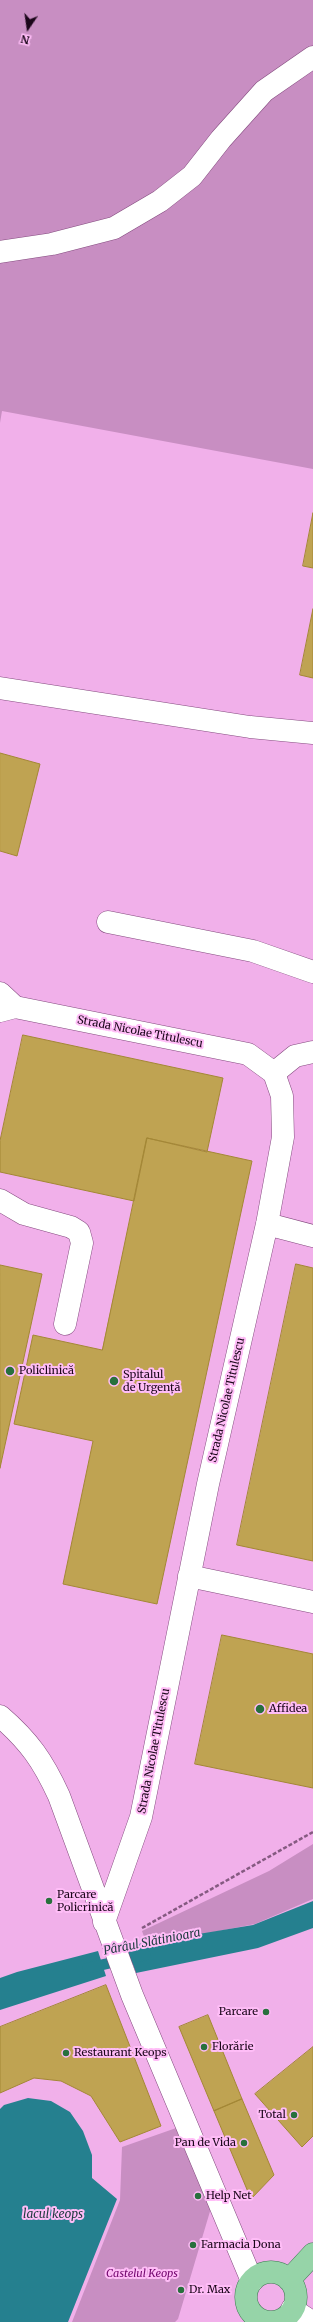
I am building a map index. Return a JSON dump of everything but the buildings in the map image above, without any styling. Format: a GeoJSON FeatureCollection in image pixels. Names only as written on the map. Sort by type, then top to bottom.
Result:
{"type":"FeatureCollection","features":[{"type":"Feature","properties":{"kind":"main road"},"geometry":{"type":"LineString","coordinates":[[289,2280],[313,2254]]}},
{"type":"Feature","properties":{"kind":"main road"},"geometry":{"type":"LineString","coordinates":[[270,2272],[277,2273],[289,2280],[296,2294],[292,2309],[283,2319],[276,2321],[269,2322],[254,2319],[247,2304],[248,2287],[252,2281],[257,2276],[270,2272]]}},
{"type":"Feature","properties":{"kind":"street"},"geometry":{"type":"LineString","coordinates":[[0,252],[52,244],[114,228],[160,201],[192,176],[221,139],[264,91],[313,57]]}},
{"type":"Feature","properties":{"kind":"street"},"geometry":{"type":"LineString","coordinates":[[0,688],[250,727],[313,733]]}},
{"type":"Feature","properties":{"kind":"street"},"geometry":{"type":"LineString","coordinates":[[108,922],[253,951],[313,972]]}},
{"type":"Feature","properties":{"kind":"street","name":"Strada Nicolae Titulescu"},"geometry":{"type":"LineString","coordinates":[[5,1004],[248,1054],[274,1073],[282,1096],[283,1137],[267,1224],[189,1576],[141,1816],[104,1922]]}},
{"type":"Feature","properties":{"kind":"street"},"geometry":{"type":"LineString","coordinates":[[274,1073],[294,1056],[313,1052]]}},
{"type":"Feature","properties":{"kind":"street"},"geometry":{"type":"LineString","coordinates":[[0,1200],[24,1214],[71,1227],[79,1232],[82,1243],[65,1324]]}},
{"type":"Feature","properties":{"kind":"street"},"geometry":{"type":"LineString","coordinates":[[267,1224],[313,1236]]}},
{"type":"Feature","properties":{"kind":"street"},"geometry":{"type":"LineString","coordinates":[[189,1576],[313,1602]]}},
{"type":"Feature","properties":{"kind":"street"},"geometry":{"type":"LineString","coordinates":[[0,1716],[22,1734],[46,1767],[59,1796],[132,1995],[252,2281]]}},
{"type":"Feature","properties":{"kind":"street"},"geometry":{"type":"LineString","coordinates":[[292,2309],[312,2322]]}},
{"type":"Feature","properties":{"kind":"path"},"geometry":{"type":"LineString","coordinates":[[142,1928],[313,1832]]}},
{"type":"Feature","properties":{"kind":"green space"},"geometry":{"type":"Polygon","coordinates":[[[0,0],[313,0],[313,469],[2,411],[0,423],[0,0]]]}},
{"type":"Feature","properties":{"kind":"green space"},"geometry":{"type":"Polygon","coordinates":[[[313,1844],[313,1899],[255,1924],[147,1945],[142,1931],[269,1871],[313,1844]]]}},
{"type":"Feature","properties":{"kind":"green space","name":"Castelul Keops"},"geometry":{"type":"Polygon","coordinates":[[[179,2127],[211,2208],[178,2319],[175,2322],[72,2322],[120,2200],[122,2147],[179,2127]]]}},
{"type":"Feature","properties":{"kind":"water"},"geometry":{"type":"Polygon","coordinates":[[[313,1901],[313,1928],[258,1948],[136,1973],[126,1946],[253,1925],[313,1901]]]}},
{"type":"Feature","properties":{"kind":"water"},"geometry":{"type":"Polygon","coordinates":[[[98,1951],[106,1976],[0,2010],[0,1978],[17,1972],[98,1951]]]}},
{"type":"Feature","properties":{"kind":"water","name":"lacul keops"},"geometry":{"type":"Polygon","coordinates":[[[28,2098],[51,2101],[70,2112],[83,2131],[92,2155],[92,2178],[117,2199],[68,2322],[0,2322],[0,2109],[4,2105],[28,2098]]]}},
{"type":"Feature","properties":{"kind":"waterway","name":"Pârâul Slătinioara"},"geometry":{"type":"LineString","coordinates":[[88,1968],[145,1955]]}},
{"type":"Feature","properties":{"kind":"place","name":"Policlinică"},"geometry":{"type":"Point","coordinates":[10,1371]}},
{"type":"Feature","properties":{"kind":"place","name":"Spitalul de Urgență"},"geometry":{"type":"Point","coordinates":[114,1381]}},
{"type":"Feature","properties":{"kind":"place","name":"Affidea"},"geometry":{"type":"Point","coordinates":[260,1709]}},
{"type":"Feature","properties":{"kind":"place","name":"Parcare Policrinică"},"geometry":{"type":"Point","coordinates":[49,1901]}},
{"type":"Feature","properties":{"kind":"place","name":"Parcare"},"geometry":{"type":"Point","coordinates":[266,2012]}},
{"type":"Feature","properties":{"kind":"place","name":"Florărie"},"geometry":{"type":"Point","coordinates":[204,2047]}},
{"type":"Feature","properties":{"kind":"place","name":"Restaurant Keops"},"geometry":{"type":"Point","coordinates":[66,2053]}},
{"type":"Feature","properties":{"kind":"place","name":"Total"},"geometry":{"type":"Point","coordinates":[294,2115]}},
{"type":"Feature","properties":{"kind":"place","name":"Pan de Vida"},"geometry":{"type":"Point","coordinates":[244,2143]}},
{"type":"Feature","properties":{"kind":"place","name":"Help Net"},"geometry":{"type":"Point","coordinates":[198,2196]}},
{"type":"Feature","properties":{"kind":"place","name":"Farmacia Dona"},"geometry":{"type":"Point","coordinates":[193,2245]}},
{"type":"Feature","properties":{"kind":"place","name":"Dr. Max"},"geometry":{"type":"Point","coordinates":[181,2290]}}]}
